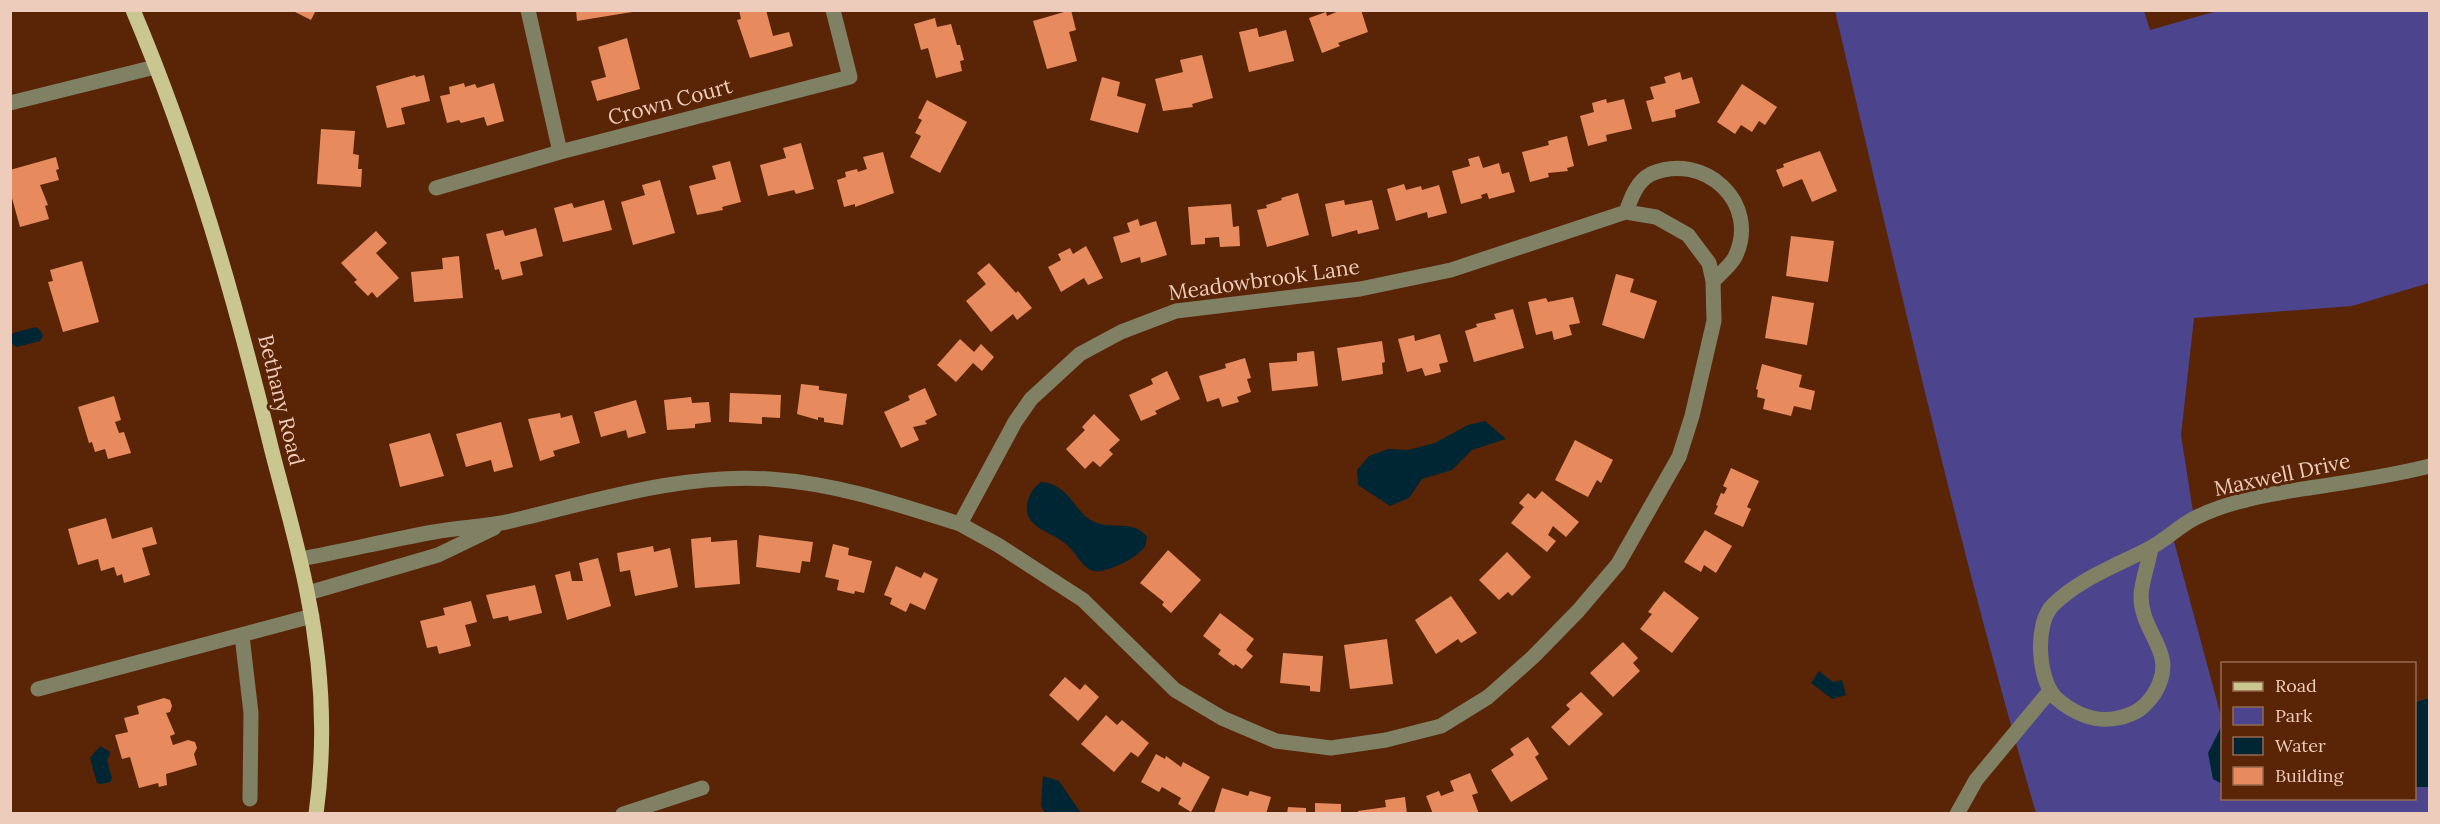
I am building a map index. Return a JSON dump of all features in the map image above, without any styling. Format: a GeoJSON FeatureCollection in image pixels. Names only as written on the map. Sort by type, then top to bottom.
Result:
{"type":"FeatureCollection","features":[{"type":"Feature","properties":{"kind":"main road","name":"Bethany Road"},"geometry":{"type":"LineString","coordinates":[[133,10],[206,207],[233,297],[308,593],[318,670],[322,736],[316,813]]}},
{"type":"Feature","properties":{"kind":"street"},"geometry":{"type":"LineString","coordinates":[[528,10],[560,152]]}},
{"type":"Feature","properties":{"kind":"street","name":"Crown Court"},"geometry":{"type":"LineString","coordinates":[[436,188],[560,152],[850,77],[833,10]]}},
{"type":"Feature","properties":{"kind":"street"},"geometry":{"type":"LineString","coordinates":[[10,103],[155,67]]}},
{"type":"Feature","properties":{"kind":"street"},"geometry":{"type":"LineString","coordinates":[[1626,212],[1635,189],[1650,175],[1671,170],[1701,171],[1716,178],[1731,195],[1740,215],[1742,230],[1735,258],[1713,280]]}},
{"type":"Feature","properties":{"kind":"street","name":"Meadowbrook Lane"},"geometry":{"type":"LineString","coordinates":[[300,559],[436,532],[507,522],[671,483],[769,479],[854,490],[960,524],[998,545],[1083,600],[1175,690],[1222,718],[1276,741],[1331,748],[1386,740],[1441,726],[1488,696],[1533,657],[1578,611],[1618,564],[1679,457],[1692,416],[1714,321],[1713,280],[1709,263],[1688,235],[1656,217],[1626,212],[1450,270],[1327,294],[1164,314],[1114,335],[1080,354],[1031,399],[1015,422],[960,524]]}},
{"type":"Feature","properties":{"kind":"street","name":"Maxwell Drive"},"geometry":{"type":"LineString","coordinates":[[2049,692],[2042,664],[2040,636],[2051,606],[2121,561],[2151,548],[2194,518],[2232,503],[2430,466]]}},
{"type":"Feature","properties":{"kind":"street","name":"Meadowbrook Lane"},"geometry":{"type":"LineString","coordinates":[[308,593],[438,555],[507,522]]}},
{"type":"Feature","properties":{"kind":"street"},"geometry":{"type":"LineString","coordinates":[[1957,813],[1976,780],[2049,692],[2069,709],[2096,719],[2117,718],[2144,708],[2162,680],[2163,657],[2145,620],[2141,596],[2151,548]]}},
{"type":"Feature","properties":{"kind":"street"},"geometry":{"type":"LineString","coordinates":[[38,689],[312,616]]}},
{"type":"Feature","properties":{"kind":"street"},"geometry":{"type":"LineString","coordinates":[[242,636],[251,713],[250,799]]}},
{"type":"Feature","properties":{"kind":"street"},"geometry":{"type":"LineString","coordinates":[[623,813],[702,788]]}},
{"type":"Feature","properties":{"kind":"green space"},"geometry":{"type":"Polygon","coordinates":[[[1835,11],[2144,11],[2150,30],[2217,11],[2429,11],[2429,283],[2352,306],[2194,318],[2181,435],[2194,518],[2172,534],[2221,716],[2221,800],[2416,800],[2416,702],[2429,698],[2429,813],[2036,813],[1955,514],[1835,11]]]}},
{"type":"Feature","properties":{"kind":"water"},"geometry":{"type":"Polygon","coordinates":[[[36,327],[43,336],[40,341],[17,347],[12,344],[13,333],[36,327]]]}},
{"type":"Feature","properties":{"kind":"water"},"geometry":{"type":"Polygon","coordinates":[[[1485,421],[1506,439],[1472,450],[1452,470],[1422,479],[1409,498],[1390,506],[1358,485],[1357,470],[1369,456],[1388,449],[1408,450],[1435,443],[1468,425],[1485,421]]]}},
{"type":"Feature","properties":{"kind":"water"},"geometry":{"type":"Polygon","coordinates":[[[1041,482],[1052,484],[1060,489],[1091,520],[1100,524],[1132,527],[1142,532],[1147,537],[1145,546],[1130,560],[1113,567],[1098,571],[1089,569],[1067,545],[1039,528],[1029,517],[1028,500],[1033,490],[1041,482]]]}},
{"type":"Feature","properties":{"kind":"water"},"geometry":{"type":"Polygon","coordinates":[[[1819,671],[1833,682],[1842,680],[1846,695],[1832,699],[1811,683],[1819,671]]]}},
{"type":"Feature","properties":{"kind":"water"},"geometry":{"type":"Polygon","coordinates":[[[2429,698],[2429,787],[2416,787],[2416,702],[2429,698]]]}},
{"type":"Feature","properties":{"kind":"water"},"geometry":{"type":"Polygon","coordinates":[[[2221,727],[2221,783],[2213,779],[2208,753],[2221,727]]]}},
{"type":"Feature","properties":{"kind":"water"},"geometry":{"type":"Polygon","coordinates":[[[100,746],[109,751],[107,760],[112,778],[111,782],[101,784],[97,783],[90,758],[100,746]]]}},
{"type":"Feature","properties":{"kind":"water"},"geometry":{"type":"Polygon","coordinates":[[[1043,776],[1059,781],[1081,813],[1045,813],[1041,806],[1043,776]]]}},
{"type":"Feature","properties":{"kind":"building"},"geometry":{"type":"Polygon","coordinates":[[[291,10],[316,10],[311,20],[291,10]]]}},
{"type":"Feature","properties":{"kind":"building"},"geometry":{"type":"Polygon","coordinates":[[[576,10],[631,10],[632,12],[577,21],[576,10]]]}},
{"type":"Feature","properties":{"kind":"building"},"geometry":{"type":"Polygon","coordinates":[[[739,10],[766,10],[773,36],[789,32],[793,46],[750,58],[737,20],[741,19],[739,10]]]}},
{"type":"Feature","properties":{"kind":"building"},"geometry":{"type":"Polygon","coordinates":[[[1071,10],[1076,30],[1069,32],[1077,61],[1047,69],[1033,21],[1071,10]]]}},
{"type":"Feature","properties":{"kind":"building"},"geometry":{"type":"Polygon","coordinates":[[[1341,10],[1361,10],[1368,32],[1338,43],[1340,46],[1322,53],[1309,18],[1326,12],[1327,16],[1341,10]]]}},
{"type":"Feature","properties":{"kind":"building"},"geometry":{"type":"Polygon","coordinates":[[[935,18],[937,27],[951,24],[964,60],[960,61],[962,71],[936,78],[928,48],[921,50],[914,24],[935,18]]]}},
{"type":"Feature","properties":{"kind":"building"},"geometry":{"type":"Polygon","coordinates":[[[1257,28],[1259,37],[1286,30],[1294,61],[1249,72],[1239,32],[1257,28]]]}},
{"type":"Feature","properties":{"kind":"building"},"geometry":{"type":"Polygon","coordinates":[[[627,38],[640,89],[597,101],[591,81],[606,77],[598,47],[627,38]]]}},
{"type":"Feature","properties":{"kind":"building"},"geometry":{"type":"Polygon","coordinates":[[[1202,55],[1213,98],[1192,104],[1193,107],[1163,111],[1155,79],[1183,72],[1180,60],[1202,55]]]}},
{"type":"Feature","properties":{"kind":"building"},"geometry":{"type":"Polygon","coordinates":[[[1680,72],[1682,80],[1692,77],[1700,103],[1675,110],[1676,117],[1652,122],[1646,101],[1654,99],[1650,87],[1666,83],[1664,77],[1680,72]]]}},
{"type":"Feature","properties":{"kind":"building"},"geometry":{"type":"Polygon","coordinates":[[[415,75],[416,77],[424,75],[430,101],[401,108],[405,124],[387,128],[376,86],[415,75]]]}},
{"type":"Feature","properties":{"kind":"building"},"geometry":{"type":"Polygon","coordinates":[[[1102,77],[1120,82],[1117,96],[1146,104],[1138,133],[1090,120],[1102,77]]]}},
{"type":"Feature","properties":{"kind":"building"},"geometry":{"type":"Polygon","coordinates":[[[464,83],[465,87],[475,84],[477,88],[494,83],[504,121],[487,126],[484,117],[461,123],[459,120],[447,123],[440,96],[450,94],[449,87],[464,83]]]}},
{"type":"Feature","properties":{"kind":"building"},"geometry":{"type":"Polygon","coordinates":[[[1742,84],[1777,107],[1765,125],[1759,121],[1752,132],[1741,125],[1735,134],[1717,122],[1742,84]]]}},
{"type":"Feature","properties":{"kind":"building"},"geometry":{"type":"Polygon","coordinates":[[[1606,99],[1607,103],[1624,99],[1632,129],[1606,135],[1607,141],[1588,146],[1580,116],[1594,112],[1592,103],[1606,99]]]}},
{"type":"Feature","properties":{"kind":"building"},"geometry":{"type":"Polygon","coordinates":[[[927,100],[967,122],[940,173],[910,157],[921,136],[915,133],[922,120],[918,118],[927,100]]]}},
{"type":"Feature","properties":{"kind":"building"},"geometry":{"type":"Polygon","coordinates":[[[321,129],[355,131],[353,154],[359,155],[358,169],[362,169],[361,187],[317,184],[321,129]]]}},
{"type":"Feature","properties":{"kind":"building"},"geometry":{"type":"Polygon","coordinates":[[[1567,136],[1574,166],[1567,168],[1568,171],[1548,173],[1549,177],[1530,182],[1522,152],[1549,145],[1548,141],[1567,136]]]}},
{"type":"Feature","properties":{"kind":"building"},"geometry":{"type":"Polygon","coordinates":[[[801,143],[814,189],[796,194],[794,190],[768,196],[760,165],[786,158],[783,148],[801,143]]]}},
{"type":"Feature","properties":{"kind":"building"},"geometry":{"type":"Polygon","coordinates":[[[1820,151],[1837,191],[1812,202],[1802,179],[1783,187],[1776,170],[1784,167],[1783,164],[1820,151]]]}},
{"type":"Feature","properties":{"kind":"building"},"geometry":{"type":"Polygon","coordinates":[[[883,152],[894,193],[855,207],[855,204],[844,207],[837,180],[846,177],[845,172],[867,169],[863,157],[883,152]]]}},
{"type":"Feature","properties":{"kind":"building"},"geometry":{"type":"Polygon","coordinates":[[[1479,156],[1483,168],[1499,163],[1502,174],[1509,172],[1515,192],[1489,199],[1487,193],[1481,195],[1482,198],[1461,204],[1452,171],[1470,166],[1468,159],[1479,156]]]}},
{"type":"Feature","properties":{"kind":"building"},"geometry":{"type":"Polygon","coordinates":[[[56,157],[59,180],[40,185],[48,205],[45,206],[49,219],[20,227],[10,191],[10,170],[56,157]]]}},
{"type":"Feature","properties":{"kind":"building"},"geometry":{"type":"Polygon","coordinates":[[[730,161],[741,202],[722,207],[723,210],[697,215],[689,186],[716,179],[712,166],[730,161]]]}},
{"type":"Feature","properties":{"kind":"building"},"geometry":{"type":"Polygon","coordinates":[[[660,180],[675,233],[633,245],[621,202],[645,195],[642,185],[660,180]]]}},
{"type":"Feature","properties":{"kind":"building"},"geometry":{"type":"Polygon","coordinates":[[[1404,184],[1406,190],[1421,186],[1422,190],[1439,185],[1447,213],[1428,218],[1427,212],[1396,221],[1387,189],[1404,184]]]}},
{"type":"Feature","properties":{"kind":"building"},"geometry":{"type":"Polygon","coordinates":[[[1298,193],[1309,235],[1267,247],[1257,210],[1267,208],[1266,205],[1298,193]]]}},
{"type":"Feature","properties":{"kind":"building"},"geometry":{"type":"Polygon","coordinates":[[[604,200],[612,230],[563,242],[554,208],[572,203],[574,208],[604,200]]]}},
{"type":"Feature","properties":{"kind":"building"},"geometry":{"type":"Polygon","coordinates":[[[1344,200],[1345,205],[1372,200],[1379,229],[1358,234],[1357,230],[1332,237],[1325,204],[1344,200]]]}},
{"type":"Feature","properties":{"kind":"building"},"geometry":{"type":"Polygon","coordinates":[[[1231,204],[1233,227],[1239,226],[1240,246],[1220,247],[1219,237],[1205,238],[1205,244],[1191,245],[1188,207],[1231,204]]]}},
{"type":"Feature","properties":{"kind":"building"},"geometry":{"type":"Polygon","coordinates":[[[1138,219],[1140,226],[1156,221],[1167,255],[1141,263],[1140,257],[1121,263],[1113,237],[1130,232],[1127,223],[1138,219]]]}},
{"type":"Feature","properties":{"kind":"building"},"geometry":{"type":"Polygon","coordinates":[[[536,228],[543,256],[520,262],[523,275],[502,280],[499,269],[495,270],[486,234],[503,230],[505,236],[536,228]]]}},
{"type":"Feature","properties":{"kind":"building"},"geometry":{"type":"Polygon","coordinates":[[[376,231],[387,243],[376,253],[399,278],[377,298],[372,292],[368,296],[354,282],[357,280],[341,263],[376,231]]]}},
{"type":"Feature","properties":{"kind":"building"},"geometry":{"type":"Polygon","coordinates":[[[1791,236],[1834,241],[1828,282],[1786,276],[1791,236]]]}},
{"type":"Feature","properties":{"kind":"building"},"geometry":{"type":"Polygon","coordinates":[[[1086,246],[1103,278],[1088,285],[1084,278],[1061,292],[1048,267],[1061,260],[1058,254],[1070,248],[1073,254],[1086,246]]]}},
{"type":"Feature","properties":{"kind":"building"},"geometry":{"type":"Polygon","coordinates":[[[459,256],[463,298],[414,302],[411,272],[443,269],[442,258],[459,256]]]}},
{"type":"Feature","properties":{"kind":"building"},"geometry":{"type":"Polygon","coordinates":[[[82,261],[99,322],[63,332],[48,282],[53,281],[50,270],[82,261]]]}},
{"type":"Feature","properties":{"kind":"building"},"geometry":{"type":"Polygon","coordinates":[[[989,263],[1032,308],[1017,320],[1013,314],[991,332],[966,301],[986,284],[977,273],[989,263]]]}},
{"type":"Feature","properties":{"kind":"building"},"geometry":{"type":"Polygon","coordinates":[[[1616,274],[1634,279],[1630,292],[1657,301],[1644,339],[1602,325],[1616,274]]]}},
{"type":"Feature","properties":{"kind":"building"},"geometry":{"type":"Polygon","coordinates":[[[1772,296],[1814,303],[1807,345],[1765,338],[1772,296]]]}},
{"type":"Feature","properties":{"kind":"building"},"geometry":{"type":"Polygon","coordinates":[[[1573,297],[1580,323],[1569,325],[1572,335],[1554,340],[1552,331],[1536,335],[1528,302],[1546,298],[1548,302],[1573,297]]]}},
{"type":"Feature","properties":{"kind":"building"},"geometry":{"type":"Polygon","coordinates":[[[1513,309],[1524,348],[1474,362],[1465,331],[1477,327],[1476,324],[1496,319],[1494,314],[1513,309]]]}},
{"type":"Feature","properties":{"kind":"building"},"geometry":{"type":"Polygon","coordinates":[[[1440,334],[1448,362],[1439,364],[1441,372],[1425,376],[1422,368],[1407,372],[1398,339],[1414,335],[1415,341],[1440,334]]]}},
{"type":"Feature","properties":{"kind":"building"},"geometry":{"type":"Polygon","coordinates":[[[960,339],[974,352],[981,344],[994,357],[982,371],[973,363],[956,382],[937,365],[960,339]]]}},
{"type":"Feature","properties":{"kind":"building"},"geometry":{"type":"Polygon","coordinates":[[[1382,341],[1385,362],[1382,363],[1383,374],[1342,381],[1337,348],[1382,341]]]}},
{"type":"Feature","properties":{"kind":"building"},"geometry":{"type":"Polygon","coordinates":[[[1314,351],[1318,386],[1272,391],[1269,363],[1297,361],[1297,353],[1314,351]]]}},
{"type":"Feature","properties":{"kind":"building"},"geometry":{"type":"Polygon","coordinates":[[[1245,358],[1251,378],[1247,379],[1251,392],[1237,397],[1239,402],[1222,407],[1219,398],[1207,402],[1199,376],[1226,368],[1225,364],[1245,358]]]}},
{"type":"Feature","properties":{"kind":"building"},"geometry":{"type":"Polygon","coordinates":[[[1762,364],[1802,375],[1799,387],[1815,391],[1811,410],[1794,406],[1791,416],[1763,409],[1765,399],[1757,397],[1758,390],[1756,389],[1762,364]]]}},
{"type":"Feature","properties":{"kind":"building"},"geometry":{"type":"Polygon","coordinates":[[[1167,371],[1180,399],[1155,411],[1157,414],[1141,421],[1129,395],[1153,384],[1151,379],[1167,371]]]}},
{"type":"Feature","properties":{"kind":"building"},"geometry":{"type":"Polygon","coordinates":[[[801,384],[819,386],[819,390],[847,394],[843,425],[824,422],[824,418],[818,417],[818,420],[797,414],[801,384]]]}},
{"type":"Feature","properties":{"kind":"building"},"geometry":{"type":"Polygon","coordinates":[[[925,388],[937,415],[925,421],[927,424],[913,427],[919,440],[901,448],[884,412],[910,400],[908,396],[925,388]]]}},
{"type":"Feature","properties":{"kind":"building"},"geometry":{"type":"Polygon","coordinates":[[[730,393],[781,395],[780,418],[762,417],[762,424],[729,422],[730,393]]]}},
{"type":"Feature","properties":{"kind":"building"},"geometry":{"type":"Polygon","coordinates":[[[114,396],[121,420],[115,422],[119,433],[124,432],[131,453],[108,459],[105,449],[95,452],[92,442],[89,443],[78,407],[114,396]]]}},
{"type":"Feature","properties":{"kind":"building"},"geometry":{"type":"Polygon","coordinates":[[[691,397],[692,403],[709,402],[711,422],[695,424],[695,428],[667,430],[664,400],[691,397]]]}},
{"type":"Feature","properties":{"kind":"building"},"geometry":{"type":"Polygon","coordinates":[[[636,400],[646,433],[628,438],[626,430],[601,437],[594,412],[636,400]]]}},
{"type":"Feature","properties":{"kind":"building"},"geometry":{"type":"Polygon","coordinates":[[[560,413],[561,418],[572,415],[580,443],[553,451],[555,456],[540,461],[528,419],[560,413]]]}},
{"type":"Feature","properties":{"kind":"building"},"geometry":{"type":"Polygon","coordinates":[[[1094,414],[1120,440],[1109,450],[1113,454],[1100,467],[1093,461],[1085,469],[1066,449],[1085,430],[1082,427],[1094,414]]]}},
{"type":"Feature","properties":{"kind":"building"},"geometry":{"type":"Polygon","coordinates":[[[501,422],[513,467],[494,472],[491,460],[466,467],[456,434],[501,422]]]}},
{"type":"Feature","properties":{"kind":"building"},"geometry":{"type":"Polygon","coordinates":[[[430,433],[444,476],[400,487],[389,444],[430,433]]]}},
{"type":"Feature","properties":{"kind":"building"},"geometry":{"type":"Polygon","coordinates":[[[1575,440],[1613,460],[1601,483],[1597,480],[1588,497],[1555,480],[1575,440]]]}},
{"type":"Feature","properties":{"kind":"building"},"geometry":{"type":"Polygon","coordinates":[[[1731,468],[1759,481],[1747,507],[1751,509],[1743,527],[1714,514],[1721,493],[1724,494],[1727,488],[1723,486],[1731,468]]]}},
{"type":"Feature","properties":{"kind":"building"},"geometry":{"type":"Polygon","coordinates":[[[1542,491],[1579,522],[1566,537],[1553,526],[1548,535],[1556,541],[1547,552],[1511,523],[1524,507],[1519,503],[1528,493],[1535,499],[1542,491]]]}},
{"type":"Feature","properties":{"kind":"building"},"geometry":{"type":"Polygon","coordinates":[[[106,518],[112,539],[152,527],[157,544],[142,548],[150,575],[124,583],[122,574],[117,576],[114,567],[101,571],[98,559],[78,565],[68,529],[106,518]]]}},
{"type":"Feature","properties":{"kind":"building"},"geometry":{"type":"Polygon","coordinates":[[[1705,530],[1732,546],[1716,573],[1704,565],[1701,572],[1684,562],[1705,530]]]}},
{"type":"Feature","properties":{"kind":"building"},"geometry":{"type":"Polygon","coordinates":[[[759,535],[813,542],[810,562],[802,561],[800,573],[756,567],[759,535]]]}},
{"type":"Feature","properties":{"kind":"building"},"geometry":{"type":"Polygon","coordinates":[[[711,537],[711,542],[737,540],[740,584],[695,588],[691,539],[711,537]]]}},
{"type":"Feature","properties":{"kind":"building"},"geometry":{"type":"Polygon","coordinates":[[[833,544],[849,548],[848,555],[872,561],[864,593],[855,591],[854,594],[837,590],[839,580],[825,577],[833,544]]]}},
{"type":"Feature","properties":{"kind":"building"},"geometry":{"type":"Polygon","coordinates":[[[653,546],[654,552],[670,548],[678,587],[635,596],[630,570],[620,572],[617,553],[653,546]]]}},
{"type":"Feature","properties":{"kind":"building"},"geometry":{"type":"Polygon","coordinates":[[[1168,550],[1201,580],[1171,613],[1162,605],[1164,602],[1140,583],[1168,550]]]}},
{"type":"Feature","properties":{"kind":"building"},"geometry":{"type":"Polygon","coordinates":[[[1507,552],[1531,577],[1512,596],[1508,592],[1499,600],[1479,580],[1507,552]]]}},
{"type":"Feature","properties":{"kind":"building"},"geometry":{"type":"Polygon","coordinates":[[[598,558],[611,606],[567,620],[555,575],[570,571],[572,581],[583,581],[579,563],[598,558]]]}},
{"type":"Feature","properties":{"kind":"building"},"geometry":{"type":"Polygon","coordinates":[[[896,566],[921,578],[924,572],[938,579],[925,610],[910,603],[906,612],[890,604],[892,598],[884,595],[896,566]]]}},
{"type":"Feature","properties":{"kind":"building"},"geometry":{"type":"Polygon","coordinates":[[[535,585],[542,613],[509,621],[508,616],[493,619],[486,595],[535,585]]]}},
{"type":"Feature","properties":{"kind":"building"},"geometry":{"type":"Polygon","coordinates":[[[1664,591],[1699,618],[1672,653],[1640,629],[1652,614],[1648,612],[1664,591]]]}},
{"type":"Feature","properties":{"kind":"building"},"geometry":{"type":"Polygon","coordinates":[[[1451,596],[1477,633],[1461,643],[1458,639],[1436,654],[1415,620],[1451,596]]]}},
{"type":"Feature","properties":{"kind":"building"},"geometry":{"type":"Polygon","coordinates":[[[471,601],[477,622],[465,625],[471,646],[439,654],[437,646],[427,648],[420,621],[445,615],[443,608],[471,601]]]}},
{"type":"Feature","properties":{"kind":"building"},"geometry":{"type":"Polygon","coordinates":[[[1220,613],[1254,639],[1246,650],[1253,656],[1242,669],[1218,654],[1221,650],[1203,636],[1220,613]]]}},
{"type":"Feature","properties":{"kind":"building"},"geometry":{"type":"Polygon","coordinates":[[[1387,639],[1393,684],[1350,689],[1344,645],[1387,639]]]}},
{"type":"Feature","properties":{"kind":"building"},"geometry":{"type":"Polygon","coordinates":[[[1623,642],[1638,658],[1633,663],[1640,671],[1613,697],[1590,673],[1623,642]]]}},
{"type":"Feature","properties":{"kind":"building"},"geometry":{"type":"Polygon","coordinates":[[[1283,653],[1323,656],[1320,692],[1310,691],[1310,686],[1280,683],[1283,653]]]}},
{"type":"Feature","properties":{"kind":"building"},"geometry":{"type":"Polygon","coordinates":[[[1065,677],[1080,690],[1085,684],[1099,697],[1078,721],[1049,695],[1065,677]]]}},
{"type":"Feature","properties":{"kind":"building"},"geometry":{"type":"Polygon","coordinates":[[[1581,692],[1603,714],[1569,746],[1551,727],[1570,709],[1566,705],[1581,692]]]}},
{"type":"Feature","properties":{"kind":"building"},"geometry":{"type":"Polygon","coordinates":[[[164,698],[170,700],[172,706],[170,712],[166,713],[175,734],[170,736],[173,745],[188,740],[195,742],[197,748],[194,754],[197,765],[166,774],[167,785],[159,787],[158,783],[139,788],[130,757],[122,759],[115,735],[128,732],[124,718],[139,714],[137,706],[164,698]]]}},
{"type":"Feature","properties":{"kind":"building"},"geometry":{"type":"Polygon","coordinates":[[[1106,715],[1117,725],[1122,720],[1149,743],[1138,757],[1131,752],[1114,772],[1081,744],[1106,715]]]}},
{"type":"Feature","properties":{"kind":"building"},"geometry":{"type":"Polygon","coordinates":[[[1528,737],[1539,754],[1535,757],[1548,779],[1511,802],[1491,770],[1514,755],[1510,749],[1528,737]]]}},
{"type":"Feature","properties":{"kind":"building"},"geometry":{"type":"Polygon","coordinates":[[[1156,754],[1165,759],[1166,756],[1181,767],[1183,762],[1210,777],[1191,812],[1178,804],[1181,798],[1162,787],[1159,792],[1141,782],[1156,754]]]}},
{"type":"Feature","properties":{"kind":"building"},"geometry":{"type":"Polygon","coordinates":[[[1470,773],[1478,793],[1472,795],[1479,814],[1433,814],[1426,796],[1439,791],[1441,796],[1454,791],[1450,781],[1470,773]]]}},
{"type":"Feature","properties":{"kind":"building"},"geometry":{"type":"Polygon","coordinates":[[[1222,788],[1248,796],[1250,791],[1271,797],[1266,814],[1214,814],[1222,788]]]}},
{"type":"Feature","properties":{"kind":"building"},"geometry":{"type":"Polygon","coordinates":[[[1405,797],[1407,814],[1358,814],[1358,811],[1386,807],[1385,800],[1405,797]]]}},
{"type":"Feature","properties":{"kind":"building"},"geometry":{"type":"Polygon","coordinates":[[[1315,803],[1341,804],[1341,814],[1315,814],[1315,803]]]}},
{"type":"Feature","properties":{"kind":"building"},"geometry":{"type":"Polygon","coordinates":[[[1288,807],[1306,808],[1306,814],[1287,814],[1288,807]]]}}]}
